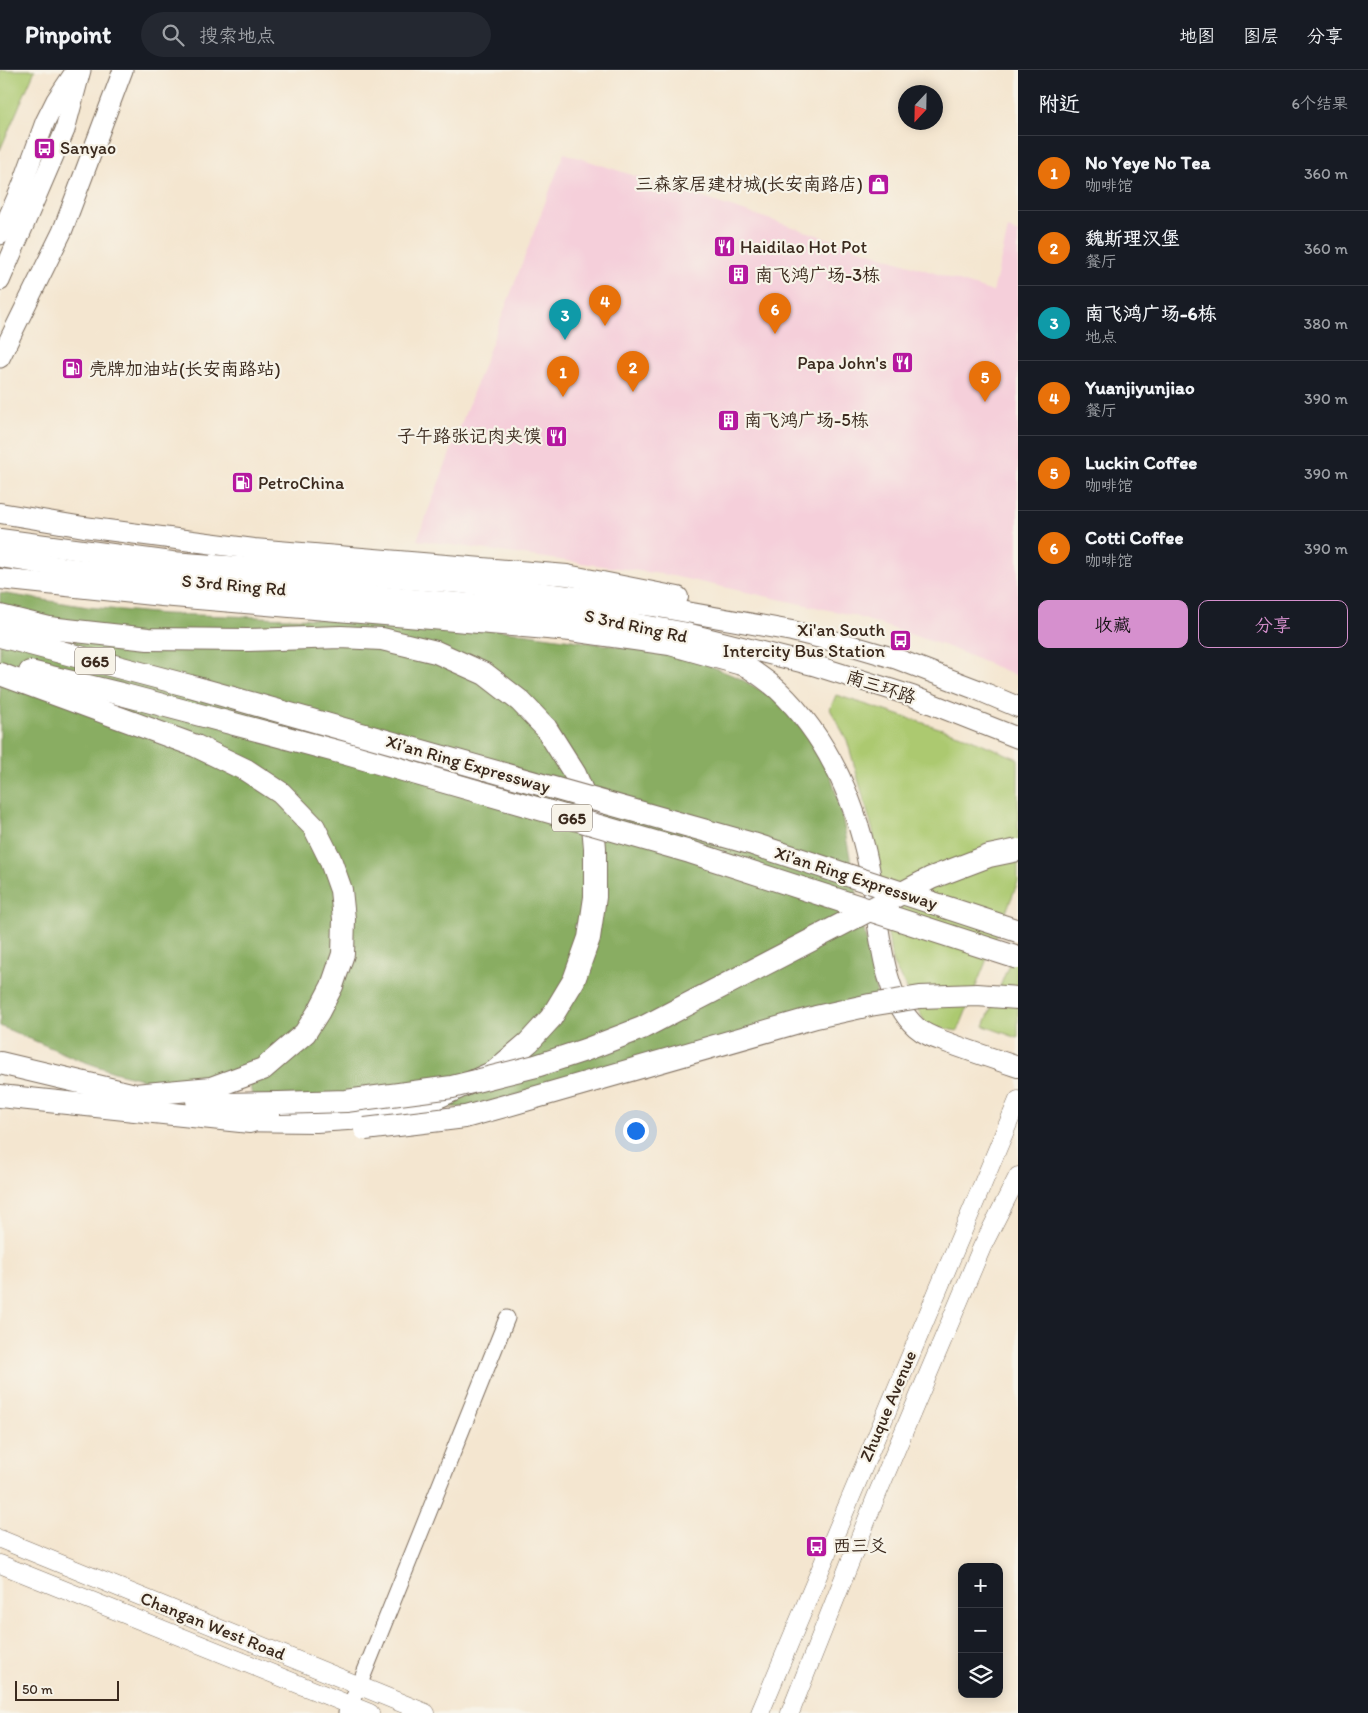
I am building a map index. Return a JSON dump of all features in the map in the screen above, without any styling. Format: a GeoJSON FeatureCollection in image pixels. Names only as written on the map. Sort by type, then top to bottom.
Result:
{"type":"FeatureCollection","features":[{"type":"Feature","properties":{"kind":"highway"},"geometry":{"type":"LineString","coordinates":[[0,513],[84,527],[254,549],[567,575],[717,604],[792,631]]}},
{"type":"Feature","properties":{"kind":"highway","name":"S 3rd Ring Rd"},"geometry":{"type":"LineString","coordinates":[[0,539],[172,562],[461,583],[653,606],[792,631],[846,644],[897,659],[1018,707]]}},
{"type":"Feature","properties":{"kind":"highway","name":"S 3rd Ring Rd"},"geometry":{"type":"LineString","coordinates":[[0,557],[67,568],[164,579],[571,612],[682,632],[726,653],[778,690],[808,723],[820,740],[842,783],[864,846],[871,875],[888,980],[898,1004],[906,1017],[924,1034],[1018,1067]]}},
{"type":"Feature","properties":{"kind":"highway"},"geometry":{"type":"LineString","coordinates":[[0,579],[162,596],[571,631],[670,646],[745,666]]}},
{"type":"Feature","properties":{"kind":"highway"},"geometry":{"type":"LineString","coordinates":[[0,616],[49,628],[148,638],[248,640],[341,637],[382,640],[436,652],[485,674],[520,701],[546,728],[575,774],[592,814],[595,848],[595,897],[589,938],[574,980],[551,1018],[529,1042],[494,1072],[395,1116],[316,1121],[235,1120]]}},
{"type":"Feature","properties":{"kind":"highway","name":"南三环路"},"geometry":{"type":"LineString","coordinates":[[682,632],[813,665],[912,696],[1018,738]]}},
{"type":"Feature","properties":{"kind":"highway","name":"Xi'an Ring Expressway"},"geometry":{"type":"LineString","coordinates":[[0,636],[190,686],[753,844],[1018,931]]}},
{"type":"Feature","properties":{"kind":"highway","name":"Xi'an Ring Expressway"},"geometry":{"type":"LineString","coordinates":[[0,665],[121,694],[328,749],[690,852],[1018,958]]}},
{"type":"Feature","properties":{"kind":"highway"},"geometry":{"type":"LineString","coordinates":[[0,674],[196,746],[246,770],[281,793],[314,827],[330,859],[342,890],[344,919],[343,954],[332,986],[304,1033],[262,1070],[211,1088],[134,1095]]}},
{"type":"Feature","properties":{"kind":"highway"},"geometry":{"type":"LineString","coordinates":[[0,1063],[134,1095],[224,1104],[346,1101],[452,1087],[536,1066],[642,1028],[931,878],[989,856],[1018,850]]}},
{"type":"Feature","properties":{"kind":"highway"},"geometry":{"type":"LineString","coordinates":[[0,1096],[235,1120],[304,1129],[365,1129],[465,1116],[816,1017],[870,1005],[920,997],[977,995],[1018,998]]}},
{"type":"Feature","properties":{"kind":"main road"},"geometry":{"type":"LineString","coordinates":[[0,235],[21,188],[45,122],[56,100],[76,70]]}},
{"type":"Feature","properties":{"kind":"main road"},"geometry":{"type":"LineString","coordinates":[[0,281],[65,130],[81,70]]}},
{"type":"Feature","properties":{"kind":"main road"},"geometry":{"type":"LineString","coordinates":[[0,358],[62,232],[123,70]]}},
{"type":"Feature","properties":{"kind":"main road","name":"Zhuque Avenue"},"geometry":{"type":"LineString","coordinates":[[760,1713],[1018,1100]]}},
{"type":"Feature","properties":{"kind":"main road","name":"Zhuque Avenue"},"geometry":{"type":"LineString","coordinates":[[790,1713],[876,1497],[978,1256],[1018,1176]]}},
{"type":"Feature","properties":{"kind":"main road","name":"Changan West Road"},"geometry":{"type":"LineString","coordinates":[[0,1538],[426,1713]]}},
{"type":"Feature","properties":{"kind":"main road","name":"Changan West Road"},"geometry":{"type":"LineString","coordinates":[[0,1564],[348,1709],[370,1713]]}},
{"type":"Feature","properties":{"kind":"street"},"geometry":{"type":"LineString","coordinates":[[348,1709],[508,1318]]}},
{"type":"Feature","properties":{"kind":"shaded area"},"geometry":{"type":"Polygon","coordinates":[[[564,153],[993,292],[1008,229],[1018,233],[1018,676],[951,648],[852,615],[668,575],[417,540],[564,153]]]}},
{"type":"Feature","properties":{"kind":"green space"},"geometry":{"type":"Polygon","coordinates":[[[0,70],[35,70],[0,150],[0,70]]]}},
{"type":"Feature","properties":{"kind":"green space"},"geometry":{"type":"Polygon","coordinates":[[[0,593],[88,607],[164,614],[449,623],[658,652],[703,663],[739,678],[776,699],[808,735],[829,770],[840,806],[877,996],[469,1108],[252,1095],[246,1069],[157,1083],[114,1072],[77,1059],[0,1026],[0,593]]]}},
{"type":"Feature","properties":{"kind":"green space"},"geometry":{"type":"Polygon","coordinates":[[[836,695],[964,736],[1018,759],[1018,882],[958,1031],[927,1026],[892,962],[873,831],[847,740],[830,709],[836,695]]]}},
{"type":"Feature","properties":{"kind":"green space"},"geometry":{"type":"Polygon","coordinates":[[[1018,942],[1018,1038],[984,1026],[1018,942]]]}},
{"type":"Feature","properties":{"kind":"place","name":"Sanyao"},"geometry":{"type":"Point","coordinates":[44,148]}},
{"type":"Feature","properties":{"kind":"place","name":"三森家居建材城(长安南路店)"},"geometry":{"type":"Point","coordinates":[879,184]}},
{"type":"Feature","properties":{"kind":"place","name":"Haidilao Hot Pot"},"geometry":{"type":"Point","coordinates":[724,247]}},
{"type":"Feature","properties":{"kind":"place","name":"南飞鸿广场-3栋"},"geometry":{"type":"Point","coordinates":[739,275]}},
{"type":"Feature","properties":{"kind":"place","name":"Yuanjiyunjiao"},"geometry":{"type":"Point","coordinates":[605,326]}},
{"type":"Feature","properties":{"kind":"place","name":"Cotti Coffee"},"geometry":{"type":"Point","coordinates":[775,334]}},
{"type":"Feature","properties":{"kind":"place","name":"南飞鸿广场-6栋"},"geometry":{"type":"Point","coordinates":[565,340]}},
{"type":"Feature","properties":{"kind":"place","name":"Papa John's"},"geometry":{"type":"Point","coordinates":[903,363]}},
{"type":"Feature","properties":{"kind":"place","name":"壳牌加油站(长安南路站)"},"geometry":{"type":"Point","coordinates":[73,369]}},
{"type":"Feature","properties":{"kind":"place","name":"魏斯理汉堡"},"geometry":{"type":"Point","coordinates":[633,392]}},
{"type":"Feature","properties":{"kind":"place","name":"No Yeye No Tea"},"geometry":{"type":"Point","coordinates":[563,397]}},
{"type":"Feature","properties":{"kind":"place","name":"Luckin Coffee"},"geometry":{"type":"Point","coordinates":[985,402]}},
{"type":"Feature","properties":{"kind":"place","name":"南飞鸿广场-5栋"},"geometry":{"type":"Point","coordinates":[728,420]}},
{"type":"Feature","properties":{"kind":"place","name":"子午路张记肉夹馍"},"geometry":{"type":"Point","coordinates":[557,436]}},
{"type":"Feature","properties":{"kind":"place","name":"PetroChina"},"geometry":{"type":"Point","coordinates":[242,483]}},
{"type":"Feature","properties":{"kind":"place","name":"Xi'an South Intercity Bus Station"},"geometry":{"type":"Point","coordinates":[901,640]}},
{"type":"Feature","properties":{"kind":"place","name":"西三爻"},"geometry":{"type":"Point","coordinates":[817,1546]}}]}
